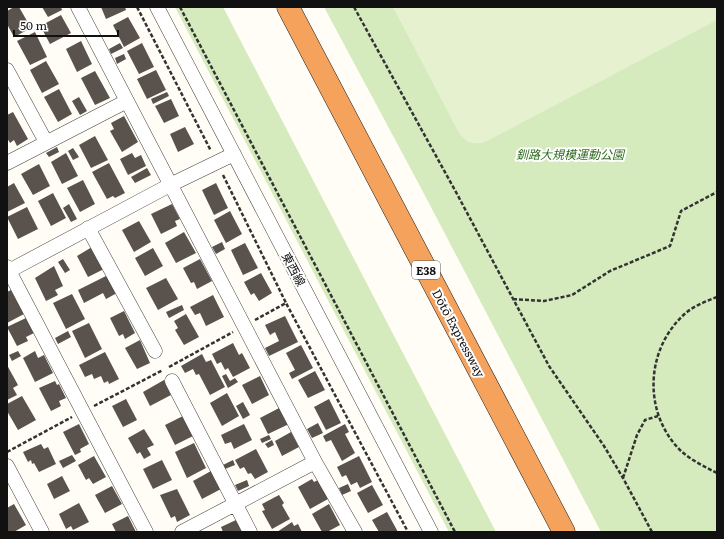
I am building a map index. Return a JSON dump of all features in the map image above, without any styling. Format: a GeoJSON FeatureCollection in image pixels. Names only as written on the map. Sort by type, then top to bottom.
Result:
{"type":"FeatureCollection","features":[{"type":"Feature","properties":{"kind":"highway","name":"Dōtō Expressway"},"geometry":{"type":"LineString","coordinates":[[278,7],[552,532]]}},
{"type":"Feature","properties":{"kind":"highway","name":"Dōtō Expressway"},"geometry":{"type":"LineString","coordinates":[[288,7],[564,532]]}},
{"type":"Feature","properties":{"kind":"street"},"geometry":{"type":"LineString","coordinates":[[78,7],[315,462],[355,532]]}},
{"type":"Feature","properties":{"kind":"street","name":"東西線"},"geometry":{"type":"LineString","coordinates":[[157,7],[431,532]]}},
{"type":"Feature","properties":{"kind":"street"},"geometry":{"type":"LineString","coordinates":[[7,70],[46,142]]}},
{"type":"Feature","properties":{"kind":"street"},"geometry":{"type":"LineString","coordinates":[[7,163],[127,100]]}},
{"type":"Feature","properties":{"kind":"street"},"geometry":{"type":"LineString","coordinates":[[146,532],[8,270],[170,185],[234,154]]}},
{"type":"Feature","properties":{"kind":"street"},"geometry":{"type":"LineString","coordinates":[[88,228],[155,350]]}},
{"type":"Feature","properties":{"kind":"street"},"geometry":{"type":"LineString","coordinates":[[168,375],[250,532]]}},
{"type":"Feature","properties":{"kind":"street"},"geometry":{"type":"LineString","coordinates":[[182,532],[315,462]]}},
{"type":"Feature","properties":{"kind":"street"},"geometry":{"type":"LineString","coordinates":[[7,466],[42,532]]}},
{"type":"Feature","properties":{"kind":"path"},"geometry":{"type":"LineString","coordinates":[[180,7],[455,532]]}},
{"type":"Feature","properties":{"kind":"path"},"geometry":{"type":"LineString","coordinates":[[354,7],[549,366],[623,478],[652,532]]}},
{"type":"Feature","properties":{"kind":"path"},"geometry":{"type":"LineString","coordinates":[[513,299],[544,302],[572,295],[610,271],[670,246],[681,211],[717,192]]}},
{"type":"Feature","properties":{"kind":"path"},"geometry":{"type":"LineString","coordinates":[[717,297],[687,313],[662,344],[654,371],[653,389],[658,416],[668,435],[681,451],[699,464],[717,473]]}},
{"type":"Feature","properties":{"kind":"path"},"geometry":{"type":"LineString","coordinates":[[7,452],[83,411],[168,375],[245,326],[286,303],[408,532]]}},
{"type":"Feature","properties":{"kind":"path"},"geometry":{"type":"LineString","coordinates":[[155,350],[168,375]]}},
{"type":"Feature","properties":{"kind":"path"},"geometry":{"type":"LineString","coordinates":[[623,478],[637,435],[646,420],[658,416]]}},
{"type":"Feature","properties":{"kind":"green space"},"geometry":{"type":"Polygon","coordinates":[[[175,7],[223,7],[496,532],[449,532],[175,7]]]}},
{"type":"Feature","properties":{"kind":"green space","name":"釧路大規模運動公園"},"geometry":{"type":"Polygon","coordinates":[[[324,7],[717,7],[717,532],[601,532],[421,188],[324,7]]]}},
{"type":"Feature","properties":{"kind":"green space"},"geometry":{"type":"Polygon","coordinates":[[[393,7],[717,7],[717,20],[487,141],[483,143],[472,143],[459,133],[393,7]]]}},
{"type":"Feature","properties":{"kind":"building"},"geometry":{"type":"Polygon","coordinates":[[[14,7],[19,7],[31,28],[14,37],[7,24],[7,11],[14,7]]]}},
{"type":"Feature","properties":{"kind":"building"},"geometry":{"type":"Polygon","coordinates":[[[42,7],[61,7],[62,10],[48,17],[42,7]]]}},
{"type":"Feature","properties":{"kind":"building"},"geometry":{"type":"Polygon","coordinates":[[[101,7],[125,7],[126,10],[106,19],[101,7]]]}},
{"type":"Feature","properties":{"kind":"building"},"geometry":{"type":"Polygon","coordinates":[[[61,15],[71,33],[50,44],[42,29],[47,25],[44,24],[61,15]]]}},
{"type":"Feature","properties":{"kind":"building"},"geometry":{"type":"Polygon","coordinates":[[[128,17],[140,38],[124,47],[113,25],[128,17]]]}},
{"type":"Feature","properties":{"kind":"building"},"geometry":{"type":"Polygon","coordinates":[[[35,32],[47,57],[30,65],[17,41],[35,32]]]}},
{"type":"Feature","properties":{"kind":"building"},"geometry":{"type":"Polygon","coordinates":[[[81,41],[92,64],[77,72],[66,49],[81,41]]]}},
{"type":"Feature","properties":{"kind":"building"},"geometry":{"type":"Polygon","coordinates":[[[120,43],[123,48],[111,54],[109,49],[120,43]]]}},
{"type":"Feature","properties":{"kind":"building"},"geometry":{"type":"Polygon","coordinates":[[[142,43],[154,67],[139,74],[127,51],[142,43]]]}},
{"type":"Feature","properties":{"kind":"building"},"geometry":{"type":"Polygon","coordinates":[[[124,54],[126,59],[117,64],[115,58],[124,54]]]}},
{"type":"Feature","properties":{"kind":"building"},"geometry":{"type":"Polygon","coordinates":[[[46,61],[59,84],[42,93],[30,70],[46,61]]]}},
{"type":"Feature","properties":{"kind":"building"},"geometry":{"type":"Polygon","coordinates":[[[156,70],[166,90],[147,99],[137,79],[156,70]]]}},
{"type":"Feature","properties":{"kind":"building"},"geometry":{"type":"Polygon","coordinates":[[[95,71],[110,98],[95,105],[81,78],[95,71]]]}},
{"type":"Feature","properties":{"kind":"building"},"geometry":{"type":"Polygon","coordinates":[[[59,89],[72,114],[58,122],[44,97],[59,89]]]}},
{"type":"Feature","properties":{"kind":"building"},"geometry":{"type":"Polygon","coordinates":[[[167,92],[169,96],[153,104],[151,99],[167,92]]]}},
{"type":"Feature","properties":{"kind":"building"},"geometry":{"type":"Polygon","coordinates":[[[79,97],[87,111],[80,115],[72,101],[79,97]]]}},
{"type":"Feature","properties":{"kind":"building"},"geometry":{"type":"Polygon","coordinates":[[[171,99],[179,116],[164,123],[155,106],[171,99]]]}},
{"type":"Feature","properties":{"kind":"building"},"geometry":{"type":"Polygon","coordinates":[[[13,112],[28,139],[17,146],[14,140],[10,143],[7,138],[7,115],[13,112]]]}},
{"type":"Feature","properties":{"kind":"building"},"geometry":{"type":"Polygon","coordinates":[[[124,116],[138,142],[122,152],[110,131],[114,129],[111,123],[124,116]]]}},
{"type":"Feature","properties":{"kind":"building"},"geometry":{"type":"Polygon","coordinates":[[[185,127],[194,144],[178,152],[170,134],[185,127]]]}},
{"type":"Feature","properties":{"kind":"building"},"geometry":{"type":"Polygon","coordinates":[[[95,136],[108,160],[91,168],[79,145],[95,136]]]}},
{"type":"Feature","properties":{"kind":"building"},"geometry":{"type":"Polygon","coordinates":[[[57,147],[59,152],[49,157],[46,153],[57,147]]]}},
{"type":"Feature","properties":{"kind":"building"},"geometry":{"type":"Polygon","coordinates":[[[73,148],[79,157],[73,160],[68,151],[73,148]]]}},
{"type":"Feature","properties":{"kind":"building"},"geometry":{"type":"Polygon","coordinates":[[[66,153],[78,176],[62,184],[51,162],[66,153]]]}},
{"type":"Feature","properties":{"kind":"building"},"geometry":{"type":"Polygon","coordinates":[[[132,153],[135,158],[141,155],[146,166],[128,175],[120,159],[132,153]]]}},
{"type":"Feature","properties":{"kind":"building"},"geometry":{"type":"Polygon","coordinates":[[[109,163],[125,193],[115,198],[113,196],[107,199],[92,172],[109,163]]]}},
{"type":"Feature","properties":{"kind":"building"},"geometry":{"type":"Polygon","coordinates":[[[39,164],[50,186],[33,195],[21,174],[39,164]]]}},
{"type":"Feature","properties":{"kind":"building"},"geometry":{"type":"Polygon","coordinates":[[[147,168],[151,175],[135,183],[131,177],[147,168]]]}},
{"type":"Feature","properties":{"kind":"building"},"geometry":{"type":"Polygon","coordinates":[[[83,180],[95,204],[80,212],[67,188],[83,180]]]}},
{"type":"Feature","properties":{"kind":"building"},"geometry":{"type":"Polygon","coordinates":[[[14,183],[25,203],[7,212],[7,187],[14,183]]]}},
{"type":"Feature","properties":{"kind":"building"},"geometry":{"type":"Polygon","coordinates":[[[216,183],[228,208],[214,215],[202,190],[216,183]]]}},
{"type":"Feature","properties":{"kind":"building"},"geometry":{"type":"Polygon","coordinates":[[[53,193],[66,218],[51,226],[38,201],[53,193]]]}},
{"type":"Feature","properties":{"kind":"building"},"geometry":{"type":"Polygon","coordinates":[[[69,204],[77,219],[71,222],[63,208],[69,204]]]}},
{"type":"Feature","properties":{"kind":"building"},"geometry":{"type":"Polygon","coordinates":[[[172,204],[180,219],[175,221],[177,226],[161,234],[151,214],[172,204]]]}},
{"type":"Feature","properties":{"kind":"building"},"geometry":{"type":"Polygon","coordinates":[[[27,207],[38,229],[18,239],[7,217],[27,207]]]}},
{"type":"Feature","properties":{"kind":"building"},"geometry":{"type":"Polygon","coordinates":[[[230,211],[242,234],[226,243],[214,220],[230,211]]]}},
{"type":"Feature","properties":{"kind":"building"},"geometry":{"type":"Polygon","coordinates":[[[139,221],[151,242],[134,252],[122,230],[139,221]]]}},
{"type":"Feature","properties":{"kind":"building"},"geometry":{"type":"Polygon","coordinates":[[[184,232],[196,253],[176,263],[165,243],[184,232]]]}},
{"type":"Feature","properties":{"kind":"building"},"geometry":{"type":"Polygon","coordinates":[[[222,242],[225,249],[216,254],[212,247],[222,242]]]}},
{"type":"Feature","properties":{"kind":"building"},"geometry":{"type":"Polygon","coordinates":[[[245,243],[258,268],[243,275],[231,250],[245,243]]]}},
{"type":"Feature","properties":{"kind":"building"},"geometry":{"type":"Polygon","coordinates":[[[92,247],[104,269],[88,277],[77,256],[92,247]]]}},
{"type":"Feature","properties":{"kind":"building"},"geometry":{"type":"Polygon","coordinates":[[[153,248],[163,266],[145,276],[135,258],[153,248]]]}},
{"type":"Feature","properties":{"kind":"building"},"geometry":{"type":"Polygon","coordinates":[[[63,259],[70,270],[65,273],[58,262],[63,259]]]}},
{"type":"Feature","properties":{"kind":"building"},"geometry":{"type":"Polygon","coordinates":[[[200,259],[212,281],[197,289],[194,282],[191,283],[183,268],[200,259]]]}},
{"type":"Feature","properties":{"kind":"building"},"geometry":{"type":"Polygon","coordinates":[[[54,266],[63,286],[55,290],[58,295],[46,301],[35,278],[54,266]]]}},
{"type":"Feature","properties":{"kind":"building"},"geometry":{"type":"Polygon","coordinates":[[[261,273],[272,293],[259,301],[254,293],[251,295],[244,282],[261,273]]]}},
{"type":"Feature","properties":{"kind":"building"},"geometry":{"type":"Polygon","coordinates":[[[108,275],[117,293],[106,299],[103,293],[84,303],[78,290],[108,275]]]}},
{"type":"Feature","properties":{"kind":"building"},"geometry":{"type":"Polygon","coordinates":[[[166,278],[178,299],[158,310],[146,288],[166,278]]]}},
{"type":"Feature","properties":{"kind":"building"},"geometry":{"type":"Polygon","coordinates":[[[11,290],[24,314],[7,323],[7,292],[11,290]]]}},
{"type":"Feature","properties":{"kind":"building"},"geometry":{"type":"Polygon","coordinates":[[[72,294],[85,319],[66,329],[53,303],[72,294]]]}},
{"type":"Feature","properties":{"kind":"building"},"geometry":{"type":"Polygon","coordinates":[[[213,295],[224,317],[206,326],[200,313],[195,315],[190,307],[213,295]]]}},
{"type":"Feature","properties":{"kind":"building"},"geometry":{"type":"Polygon","coordinates":[[[182,305],[184,310],[169,318],[166,312],[182,305]]]}},
{"type":"Feature","properties":{"kind":"building"},"geometry":{"type":"Polygon","coordinates":[[[124,311],[135,333],[125,339],[123,334],[119,336],[110,318],[124,311]]]}},
{"type":"Feature","properties":{"kind":"building"},"geometry":{"type":"Polygon","coordinates":[[[186,314],[199,337],[184,345],[175,330],[178,328],[174,321],[186,314]]]}},
{"type":"Feature","properties":{"kind":"building"},"geometry":{"type":"Polygon","coordinates":[[[285,316],[298,342],[269,356],[265,348],[279,341],[275,332],[270,335],[265,325],[285,316]]]}},
{"type":"Feature","properties":{"kind":"building"},"geometry":{"type":"Polygon","coordinates":[[[26,318],[34,333],[26,337],[28,341],[17,346],[7,327],[26,318]]]}},
{"type":"Feature","properties":{"kind":"building"},"geometry":{"type":"Polygon","coordinates":[[[89,323],[102,349],[85,358],[72,331],[89,323]]]}},
{"type":"Feature","properties":{"kind":"building"},"geometry":{"type":"Polygon","coordinates":[[[68,331],[71,337],[58,344],[55,338],[68,331]]]}},
{"type":"Feature","properties":{"kind":"building"},"geometry":{"type":"Polygon","coordinates":[[[140,340],[150,363],[137,369],[125,348],[140,340]]]}},
{"type":"Feature","properties":{"kind":"building"},"geometry":{"type":"Polygon","coordinates":[[[233,343],[239,355],[242,353],[250,368],[233,377],[228,368],[225,370],[221,362],[217,364],[212,354],[233,343]]]}},
{"type":"Feature","properties":{"kind":"building"},"geometry":{"type":"Polygon","coordinates":[[[301,345],[313,368],[292,379],[289,373],[295,370],[286,353],[301,345]]]}},
{"type":"Feature","properties":{"kind":"building"},"geometry":{"type":"Polygon","coordinates":[[[18,351],[21,356],[12,361],[9,355],[18,351]]]}},
{"type":"Feature","properties":{"kind":"building"},"geometry":{"type":"Polygon","coordinates":[[[35,351],[38,358],[44,355],[53,373],[35,382],[23,358],[35,351]]]}},
{"type":"Feature","properties":{"kind":"building"},"geometry":{"type":"Polygon","coordinates":[[[105,352],[119,379],[109,384],[108,381],[104,383],[101,376],[94,379],[92,374],[85,377],[79,365],[105,352]]]}},
{"type":"Feature","properties":{"kind":"building"},"geometry":{"type":"Polygon","coordinates":[[[202,354],[206,362],[211,360],[225,387],[210,395],[199,374],[196,375],[193,369],[185,373],[181,366],[202,354]]]}},
{"type":"Feature","properties":{"kind":"building"},"geometry":{"type":"Polygon","coordinates":[[[7,365],[18,385],[13,388],[17,395],[7,400],[7,365]]]}},
{"type":"Feature","properties":{"kind":"building"},"geometry":{"type":"Polygon","coordinates":[[[315,371],[325,390],[308,398],[298,380],[315,371]]]}},
{"type":"Feature","properties":{"kind":"building"},"geometry":{"type":"Polygon","coordinates":[[[226,374],[230,381],[235,378],[238,382],[228,388],[222,376],[226,374]]]}},
{"type":"Feature","properties":{"kind":"building"},"geometry":{"type":"Polygon","coordinates":[[[260,376],[269,395],[252,404],[242,385],[260,376]]]}},
{"type":"Feature","properties":{"kind":"building"},"geometry":{"type":"Polygon","coordinates":[[[164,380],[171,395],[150,406],[143,392],[164,380]]]}},
{"type":"Feature","properties":{"kind":"building"},"geometry":{"type":"Polygon","coordinates":[[[55,381],[57,385],[59,384],[66,398],[59,401],[61,406],[51,411],[39,388],[55,381]]]}},
{"type":"Feature","properties":{"kind":"building"},"geometry":{"type":"Polygon","coordinates":[[[227,393],[239,416],[222,426],[210,403],[227,393]]]}},
{"type":"Feature","properties":{"kind":"building"},"geometry":{"type":"Polygon","coordinates":[[[22,396],[36,420],[18,430],[7,411],[7,404],[22,396]]]}},
{"type":"Feature","properties":{"kind":"building"},"geometry":{"type":"Polygon","coordinates":[[[126,399],[137,420],[123,427],[112,406],[126,399]]]}},
{"type":"Feature","properties":{"kind":"building"},"geometry":{"type":"Polygon","coordinates":[[[329,399],[341,423],[326,430],[314,407],[329,399]]]}},
{"type":"Feature","properties":{"kind":"building"},"geometry":{"type":"Polygon","coordinates":[[[243,402],[250,415],[243,419],[236,406],[243,402]]]}},
{"type":"Feature","properties":{"kind":"building"},"geometry":{"type":"Polygon","coordinates":[[[281,407],[289,424],[268,434],[260,418],[281,407]]]}},
{"type":"Feature","properties":{"kind":"building"},"geometry":{"type":"Polygon","coordinates":[[[183,416],[193,436],[175,445],[165,425],[183,416]]]}},
{"type":"Feature","properties":{"kind":"building"},"geometry":{"type":"Polygon","coordinates":[[[318,423],[323,433],[312,438],[307,429],[318,423]]]}},
{"type":"Feature","properties":{"kind":"building"},"geometry":{"type":"Polygon","coordinates":[[[79,424],[89,444],[80,449],[81,452],[75,455],[63,432],[79,424]]]}},
{"type":"Feature","properties":{"kind":"building"},"geometry":{"type":"Polygon","coordinates":[[[244,424],[252,440],[234,449],[231,442],[225,444],[221,435],[244,424]]]}},
{"type":"Feature","properties":{"kind":"building"},"geometry":{"type":"Polygon","coordinates":[[[345,424],[349,432],[345,434],[355,453],[342,461],[331,440],[326,442],[323,436],[345,424]]]}},
{"type":"Feature","properties":{"kind":"building"},"geometry":{"type":"Polygon","coordinates":[[[144,429],[154,445],[147,448],[151,455],[144,459],[140,452],[137,454],[128,438],[144,429]]]}},
{"type":"Feature","properties":{"kind":"building"},"geometry":{"type":"Polygon","coordinates":[[[291,432],[299,447],[282,456],[275,441],[291,432]]]}},
{"type":"Feature","properties":{"kind":"building"},"geometry":{"type":"Polygon","coordinates":[[[269,435],[271,439],[262,443],[260,439],[269,435]]]}},
{"type":"Feature","properties":{"kind":"building"},"geometry":{"type":"Polygon","coordinates":[[[272,440],[274,445],[268,448],[265,444],[272,440]]]}},
{"type":"Feature","properties":{"kind":"building"},"geometry":{"type":"Polygon","coordinates":[[[194,443],[206,468],[187,478],[175,452],[194,443]]]}},
{"type":"Feature","properties":{"kind":"building"},"geometry":{"type":"Polygon","coordinates":[[[41,444],[44,449],[48,447],[56,464],[39,472],[34,463],[32,464],[31,460],[28,462],[23,452],[41,444]]]}},
{"type":"Feature","properties":{"kind":"building"},"geometry":{"type":"Polygon","coordinates":[[[256,449],[268,472],[255,479],[251,473],[248,474],[244,467],[240,469],[235,460],[256,449]]]}},
{"type":"Feature","properties":{"kind":"building"},"geometry":{"type":"Polygon","coordinates":[[[72,455],[76,461],[63,468],[59,461],[72,455]]]}},
{"type":"Feature","properties":{"kind":"building"},"geometry":{"type":"Polygon","coordinates":[[[94,456],[106,477],[93,484],[89,478],[86,480],[78,465],[94,456]]]}},
{"type":"Feature","properties":{"kind":"building"},"geometry":{"type":"Polygon","coordinates":[[[359,456],[372,482],[360,488],[357,482],[351,485],[346,475],[342,477],[337,467],[359,456]]]}},
{"type":"Feature","properties":{"kind":"building"},"geometry":{"type":"Polygon","coordinates":[[[162,460],[172,480],[153,489],[143,469],[162,460]]]}},
{"type":"Feature","properties":{"kind":"building"},"geometry":{"type":"Polygon","coordinates":[[[233,460],[235,465],[225,469],[223,465],[233,460]]]}},
{"type":"Feature","properties":{"kind":"building"},"geometry":{"type":"Polygon","coordinates":[[[211,471],[221,489],[202,499],[193,481],[211,471]]]}},
{"type":"Feature","properties":{"kind":"building"},"geometry":{"type":"Polygon","coordinates":[[[62,476],[70,491],[54,499],[47,484],[62,476]]]}},
{"type":"Feature","properties":{"kind":"building"},"geometry":{"type":"Polygon","coordinates":[[[312,479],[314,482],[318,480],[328,499],[310,509],[298,487],[312,479]]]}},
{"type":"Feature","properties":{"kind":"building"},"geometry":{"type":"Polygon","coordinates":[[[247,480],[249,486],[238,491],[235,485],[247,480]]]}},
{"type":"Feature","properties":{"kind":"building"},"geometry":{"type":"Polygon","coordinates":[[[348,484],[351,491],[342,495],[339,488],[348,484]]]}},
{"type":"Feature","properties":{"kind":"building"},"geometry":{"type":"Polygon","coordinates":[[[372,485],[383,505],[368,513],[357,493],[372,485]]]}},
{"type":"Feature","properties":{"kind":"building"},"geometry":{"type":"Polygon","coordinates":[[[112,486],[122,504],[105,513],[95,495],[112,486]]]}},
{"type":"Feature","properties":{"kind":"building"},"geometry":{"type":"Polygon","coordinates":[[[177,489],[190,515],[177,522],[175,516],[171,518],[160,495],[177,489]]]}},
{"type":"Feature","properties":{"kind":"building"},"geometry":{"type":"Polygon","coordinates":[[[279,495],[284,503],[282,505],[290,519],[272,529],[262,511],[265,510],[262,504],[279,495]]]}},
{"type":"Feature","properties":{"kind":"building"},"geometry":{"type":"Polygon","coordinates":[[[79,503],[89,522],[73,530],[71,526],[66,529],[59,514],[79,503]]]}},
{"type":"Feature","properties":{"kind":"building"},"geometry":{"type":"Polygon","coordinates":[[[14,504],[26,525],[14,532],[7,532],[7,508],[14,504]]]}},
{"type":"Feature","properties":{"kind":"building"},"geometry":{"type":"Polygon","coordinates":[[[329,504],[340,525],[327,532],[322,532],[312,514],[329,504]]]}},
{"type":"Feature","properties":{"kind":"building"},"geometry":{"type":"Polygon","coordinates":[[[387,512],[398,532],[379,532],[372,520],[387,512]]]}},
{"type":"Feature","properties":{"kind":"building"},"geometry":{"type":"Polygon","coordinates":[[[128,516],[136,532],[116,532],[112,524],[128,516]]]}},
{"type":"Feature","properties":{"kind":"building"},"geometry":{"type":"Polygon","coordinates":[[[236,520],[242,532],[223,532],[221,527],[236,520]]]}},
{"type":"Feature","properties":{"kind":"building"},"geometry":{"type":"Polygon","coordinates":[[[292,522],[294,526],[298,524],[302,532],[277,532],[292,522]]]}}]}
